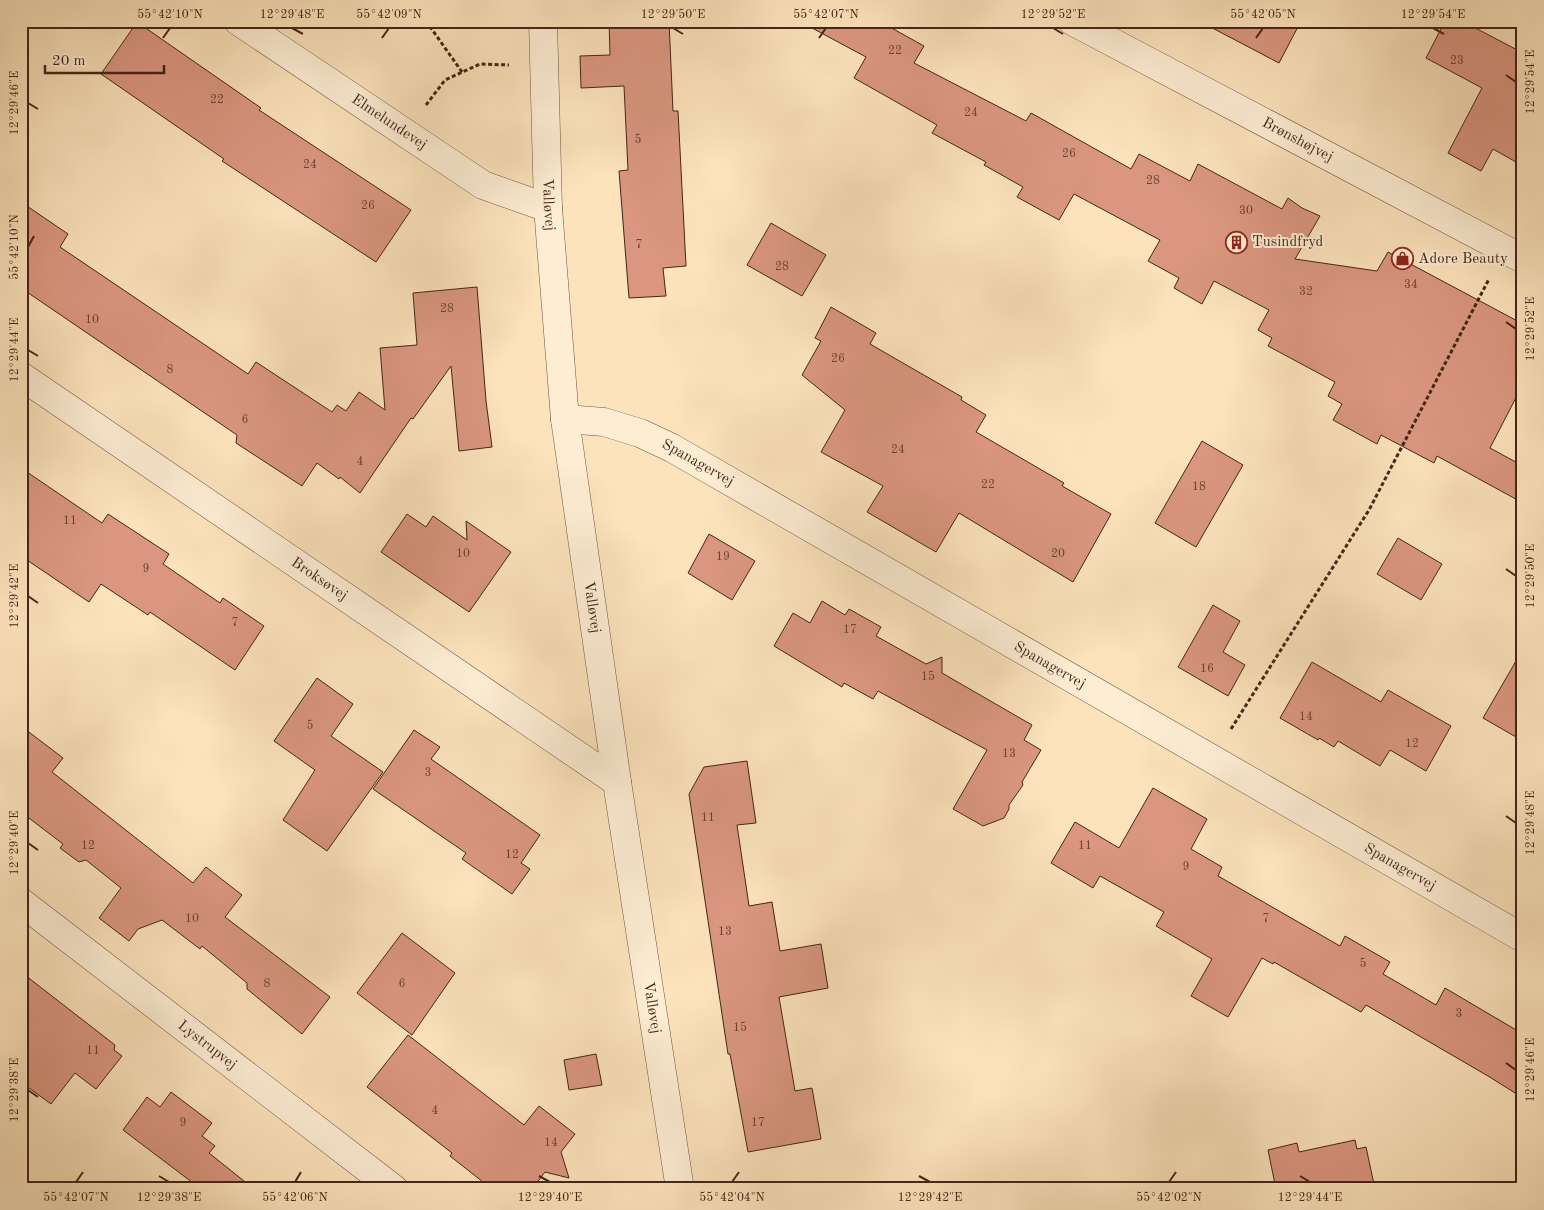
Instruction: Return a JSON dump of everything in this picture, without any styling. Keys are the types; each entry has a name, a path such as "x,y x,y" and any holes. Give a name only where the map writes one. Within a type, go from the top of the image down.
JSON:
{"street":[{"name":"Elmelundevej","path":"238,21 483,185 548,208"},
{"name":"Valløvej","path":"543,21 548,208 565,419 680,1189"},
{"name":"Brønshøjvej","path":"1072,21 1513,254"},
{"name":"Broksøvej","path":"21,376 618,782"},
{"name":"Spanagervej","path":"565,419 604,422 640,433 672,448 1523,938"},
{"name":"Lystrupvej","path":"21,902 394,1189"}],"path":[{"path":"426,21 462,72"},
{"path":"406,133 445,80 480,64 544,66"},
{"path":"1212,759 1369,510 1513,254"}],"building":[{"path":"609,21 669,21 673,111 678,111 686,266 663,268 666,296 629,298 619,171 628,170 624,86 581,88 580,56 610,55"},
{"path":"799,21 879,21 924,46 914,63 1026,121 1031,113 1131,169 1139,154 1190,181 1198,164 1282,209 1288,198 1302,208 1320,216 1295,259 1377,271 1388,252 1523,324 1523,384 1490,448 1523,466 1523,503 1437,456 1434,463 1381,435 1377,444 1333,420 1342,404 1328,396 1335,382 1268,346 1272,338 1258,330 1269,310 1214,281 1202,304 1174,288 1179,278 1148,261 1160,240 1074,194 1059,220 1017,197 1023,187 984,165 986,162 932,133 937,125 854,78 866,57"},
{"path":"1199,21 1301,21 1279,63"},
{"path":"1445,21 1462,21 1523,53 1523,166 1493,149 1481,171 1448,153 1482,88 1426,58"},
{"path":"137,22 261,108 259,110 411,210 376,262 222,161 224,159 101,74"},
{"path":"21,202 68,234 60,247 248,374 256,362 332,412 337,405 346,411 359,392 385,410 380,348 417,345 413,293 477,287 486,401 492,447 459,451 451,366 413,419 411,418 360,493 340,477 339,479 317,463 302,486 236,443 237,435 21,288"},
{"path":"771,223 826,255 802,296 747,265"},
{"path":"831,307 876,333 870,344 962,397 961,400 986,415 976,432 1064,483 1062,486 1111,514 1073,582 959,513 936,552 867,512 883,486 821,452 845,410 802,375 821,341 815,338"},
{"path":"1202,441 1243,465 1196,547 1155,523"},
{"path":"21,468 102,523 108,514 169,554 163,564 220,603 223,598 264,626 235,670 150,612 148,615 101,584 89,602 21,556"},
{"path":"407,514 426,527 433,516 467,540 466,521 511,552 469,612 381,552"},
{"path":"709,534 755,561 732,600 688,573"},
{"path":"1398,538 1442,564 1421,600 1377,574"},
{"path":"822,601 845,615 849,609 881,627 876,636 926,664 942,657 942,673 1032,725 1024,740 1041,750 1022,782 1023,785 1009,805 1004,818 983,826 953,809 987,750 878,691 873,699 844,683 842,687 774,646 793,613 810,623"},
{"path":"1213,605 1240,621 1223,652 1245,665 1228,696 1178,667"},
{"path":"1523,649 1523,741 1483,718"},
{"path":"1312,662 1381,702 1388,690 1451,726 1426,771 1390,750 1380,766 1338,741 1334,747 1280,718"},
{"path":"317,678 353,704 331,736 383,772 327,851 283,820 315,770 274,741"},
{"path":"21,726 63,758 52,772 193,883 206,867 242,895 225,917 330,997 302,1034 247,989 247,983 202,946 200,949 162,920 138,929 129,941 99,918 121,888 86,860 79,862 60,848 63,844 21,812"},
{"path":"414,730 440,747 431,759 540,835 521,863 530,869 512,894 462,859 466,853 373,789"},
{"path":"747,761 756,823 737,825 749,906 772,902 780,951 821,944 828,988 779,997 795,1091 812,1088 821,1139 748,1152 730,1054 728,1054 689,794 704,767"},
{"path":"1153,788 1207,819 1191,849 1222,867 1218,876 1340,946 1345,936 1390,962 1383,974 1436,1005 1445,988 1523,1034 1523,1098 1366,1005 1361,1012 1274,962 1273,964 1262,958 1228,1017 1191,996 1212,959 1156,926 1164,912 1100,876 1093,888 1051,863 1075,822 1119,848"},
{"path":"402,933 455,973 412,1035 357,993"},
{"path":"21,972 115,1045 114,1050 122,1056 96,1089 75,1073 51,1104 21,1082"},
{"path":"408,1035 524,1125 539,1106 575,1134 561,1152 569,1178 545,1172 532,1189 492,1189 450,1156 452,1153 367,1087"},
{"path":"596,1054 602,1085 569,1090 564,1060"},
{"path":"171,1092 212,1123 202,1136 215,1146 209,1153 254,1189 201,1189 123,1130 147,1097 160,1107"},
{"path":"1355,1140 1357,1149 1366,1147 1375,1189 1276,1189 1268,1150 1297,1143 1299,1152"}],"place":[{"name":"Tusindfryd","path":"1236,242"},
{"name":"Adore Beauty","path":"1402,259"}]}
